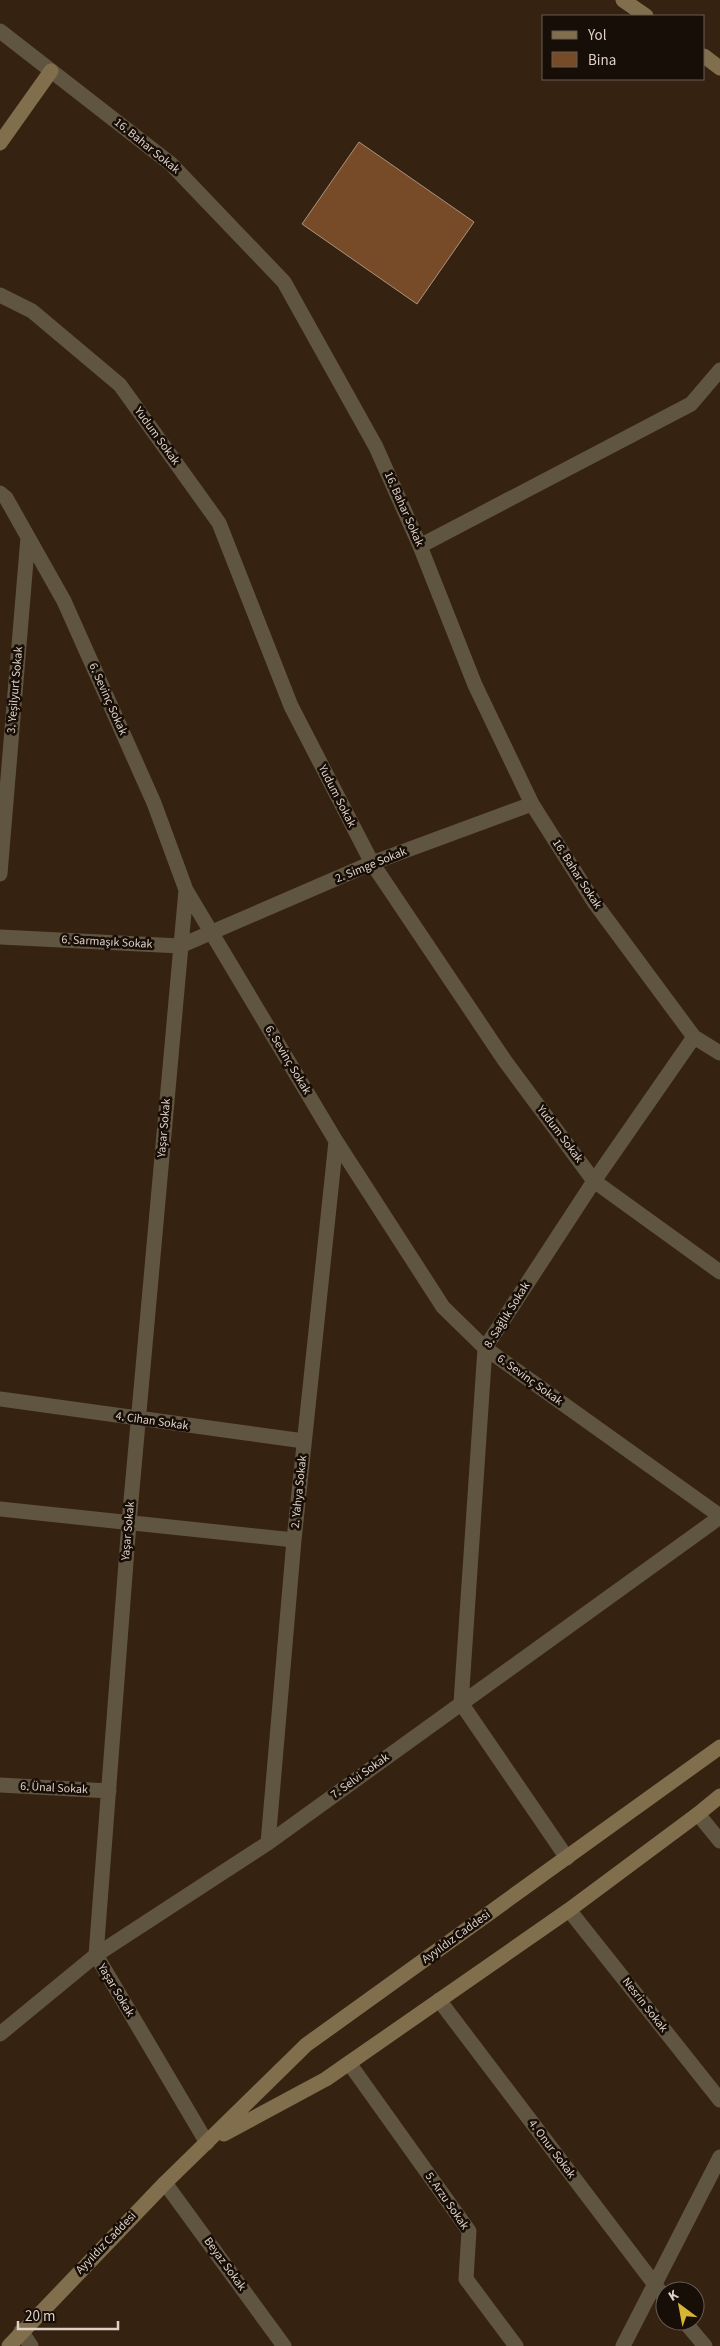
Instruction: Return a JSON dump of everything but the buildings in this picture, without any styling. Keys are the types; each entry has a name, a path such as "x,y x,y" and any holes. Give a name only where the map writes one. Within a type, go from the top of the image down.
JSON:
{"main road":[{"path":"623,0 645,15"},
{"path":"705,57 720,68"},
{"path":"0,143 51,71"},
{"name":"Ayyıldız Caddesi","path":"9,2346 21,2331 165,2183 306,2046 720,1747"},
{"name":"Ayyıldız Caddesi","path":"207,2143 326,2079 569,1910 720,1796"}],"street":[{"name":"16. Bahar Sokak","path":"0,31 171,164 284,282 376,447 420,546 475,685 532,804 594,902 694,1037 720,1053"},
{"name":"Yudum Sokak","path":"0,295 32,311 120,385 219,523 291,706 372,863 505,1061 594,1181 720,1272"},
{"path":"420,546 691,404 720,370"},
{"name":"6. Sevinç Sokak","path":"0,493 6,498 64,601 150,794 186,890 336,1141 443,1307 485,1348 720,1516"},
{"name":"3. Yeşilyurt Sokak","path":"0,874 28,536"},
{"name":"2. Simge Sokak","path":"211,933 372,863 532,804"},
{"name":"Yaşar Sokak","path":"186,890 129,1523 96,1955 207,2143"},
{"name":"6. Sarmaşık Sokak","path":"0,937 180,946 211,933"},
{"name":"8. Sağlık Sokak","path":"461,1703 485,1348 594,1181 694,1037"},
{"name":"2. Yahya Sokak","path":"268,1842 294,1540 336,1141"},
{"name":"4. Cihan Sokak","path":"0,1399 304,1441"},
{"path":"0,1509 294,1540"},
{"name":"7. Selvi Sokak","path":"0,2034 96,1955 268,1842 720,1516"},
{"path":"461,1703 566,1858"},
{"name":"6. Ünal Sokak","path":"0,1785 108,1790"},
{"path":"698,1814 720,1841"},
{"name":"Nesrin Sokak","path":"569,1910 720,2100"},
{"name":"4. Onur Sokak","path":"439,2000 654,2285"},
{"name":"5. Arzu Sokak","path":"349,2063 469,2231 466,2279 516,2346"},
{"path":"623,2346 720,2157"},
{"name":"Beyaz Sokak","path":"165,2183 284,2346"},
{"path":"21,2331 31,2346"},
{"path":"692,2331 704,2346"}]}
